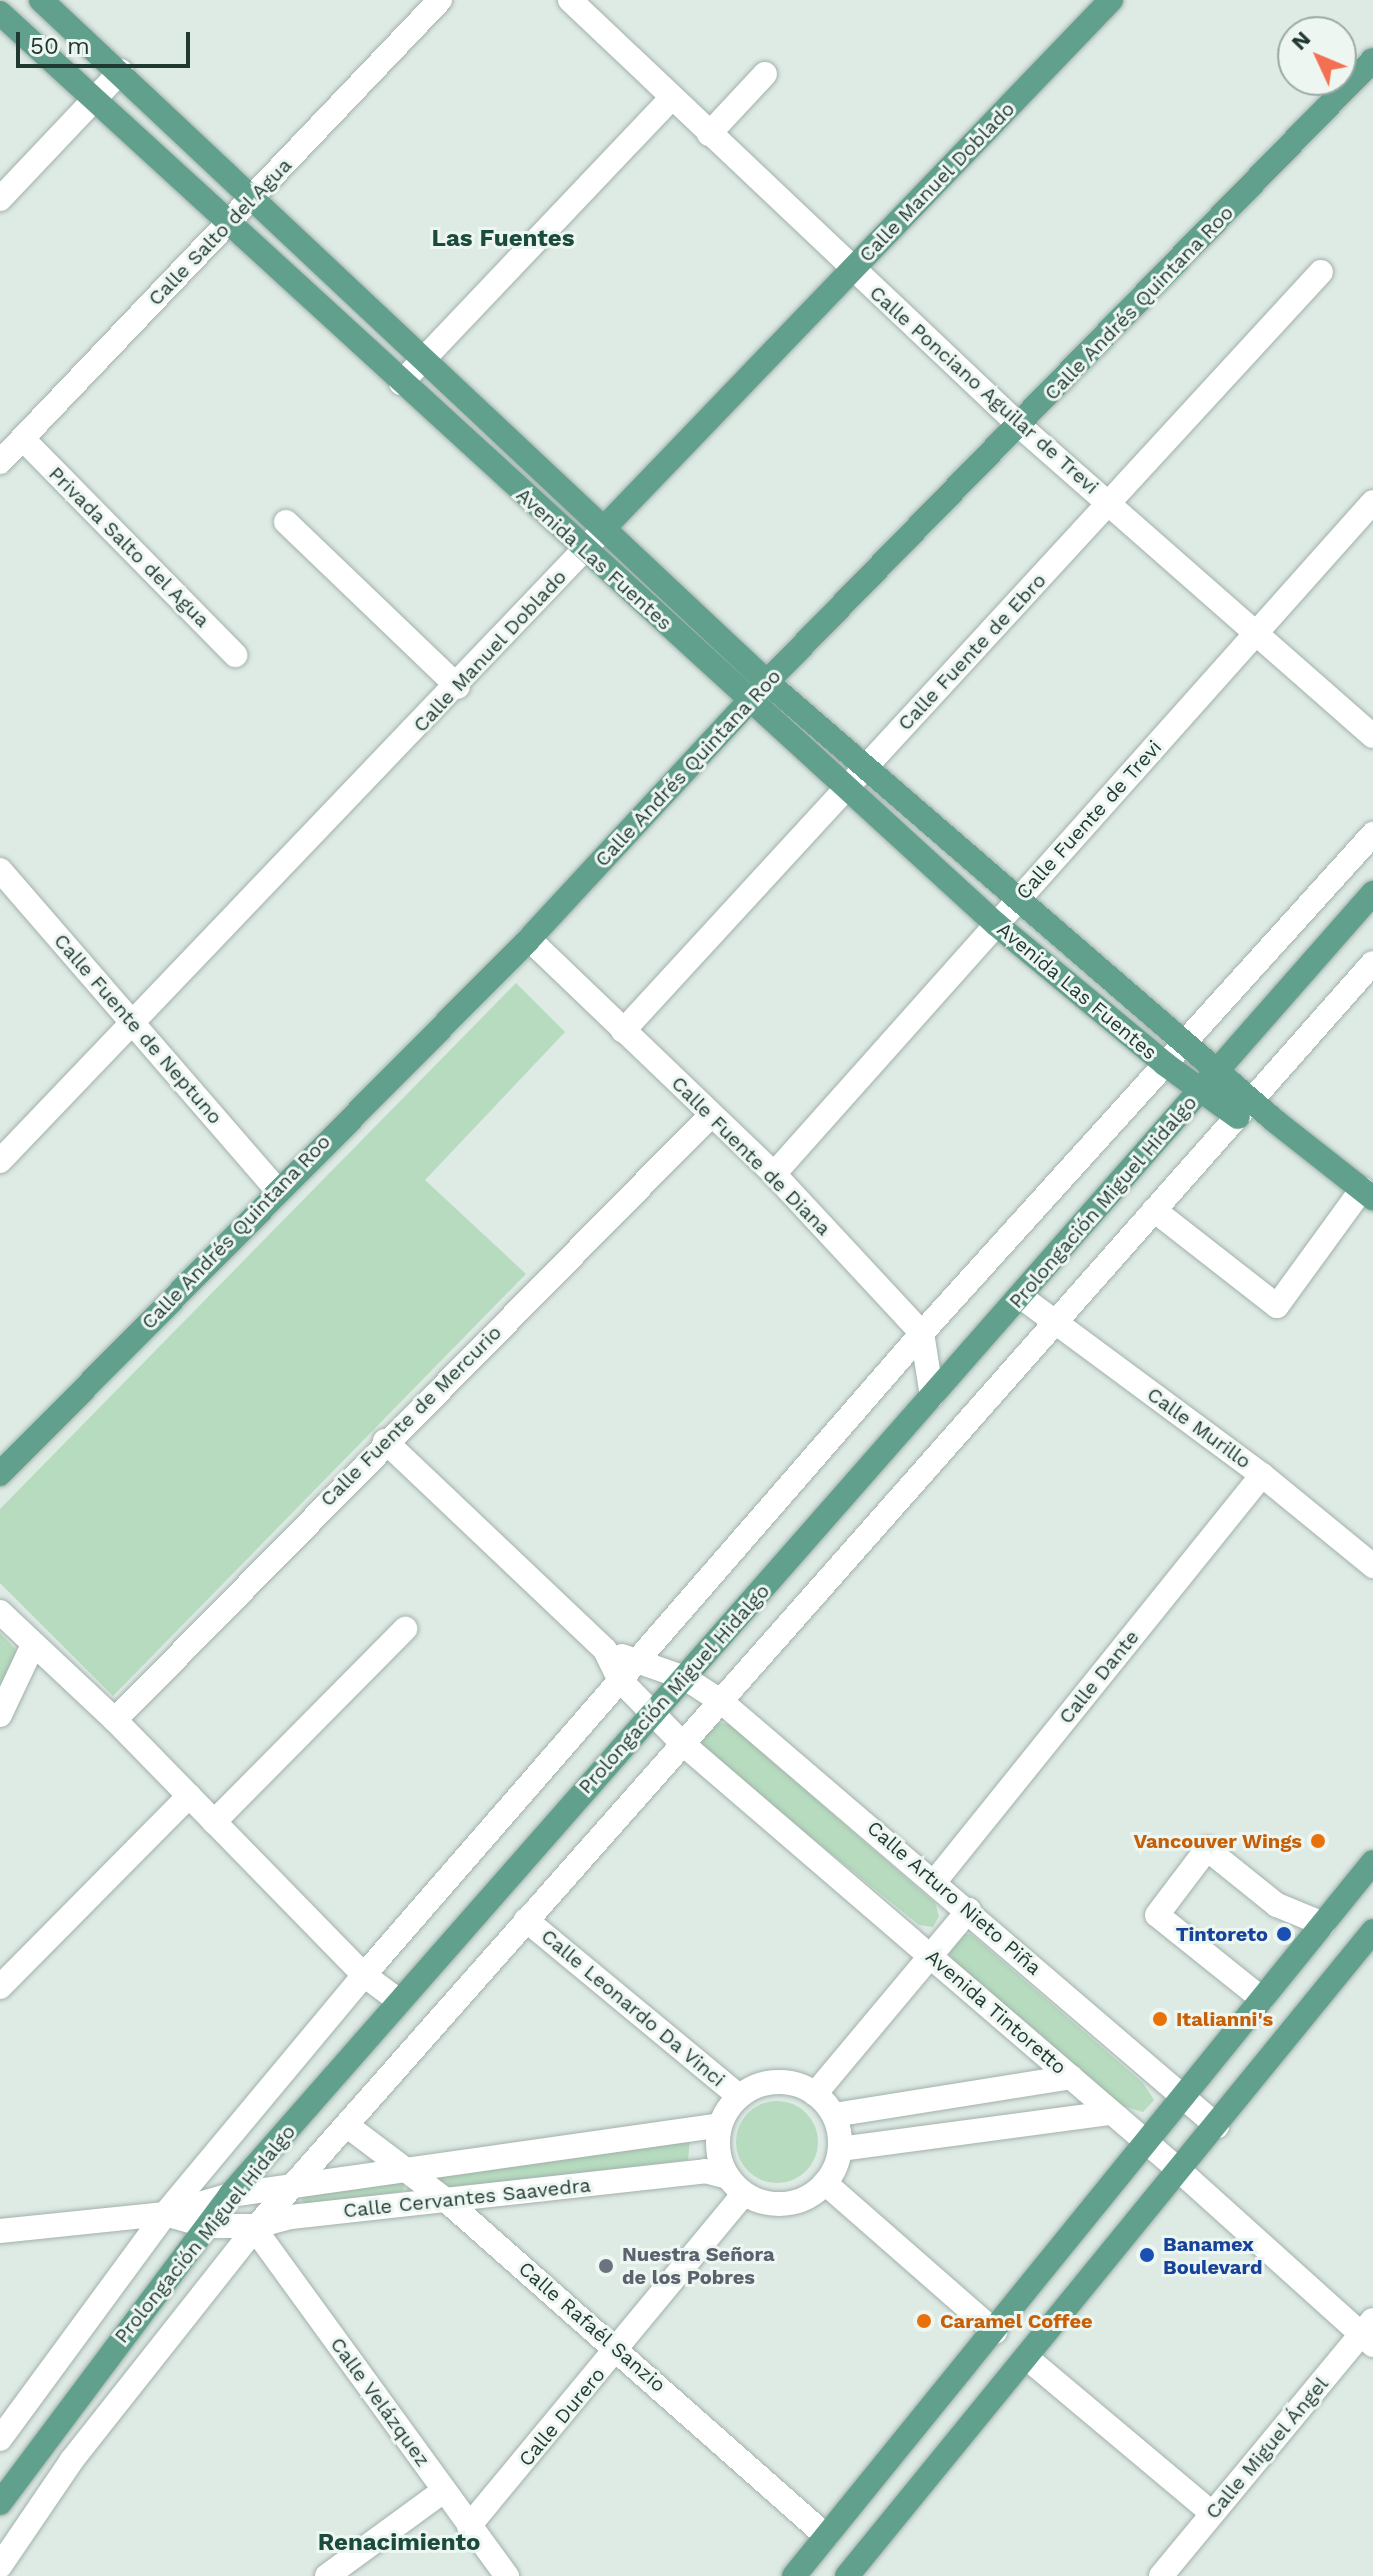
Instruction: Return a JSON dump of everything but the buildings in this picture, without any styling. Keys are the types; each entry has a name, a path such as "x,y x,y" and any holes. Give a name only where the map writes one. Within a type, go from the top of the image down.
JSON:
{"main road":[{"name":"Avenida Las Fuentes","path":"41,0 121,71 767,682 1218,1070 1245,1108"},
{"name":"Calle Manuel Doblado","path":"604,528 1111,0"},
{"name":"Avenida Las Fuentes","path":"0,13 584,551 997,925 1200,1091 1245,1108"},
{"name":"Calle Andrés Quintana Roo","path":"0,1474 276,1189 529,939 767,682 1021,427 1373,60"},
{"name":"Prolongación Miguel Hidalgo","path":"0,2503 230,2195 1373,893"},
{"path":"1245,1108 1368,1194"},
{"path":"794,2576 995,2332 1373,1862"},
{"path":"859,2572 1027,2358 1373,1931"}],"street":[{"name":"Calle Salto del Agua","path":"0,462 440,0"},
{"name":"Calle Ponciano Aguilar de Trevi","path":"570,0 851,271 1021,427 1373,736"},
{"path":"0,199 121,71"},
{"path":"709,134 765,74"},
{"path":"401,383 671,98"},
{"name":"Calle Fuente de Ebro","path":"623,1031 1321,272"},
{"name":"Privada Salto del Agua","path":"23,439 235,655"},
{"name":"Calle Fuente de Trevi","path":"774,1174 1373,502"},
{"path":"286,522 458,687"},
{"name":"Calle Manuel Doblado","path":"0,1161 131,1020 458,687 604,528"},
{"path":"0,2439 165,2214 364,1975 922,1333 1373,834"},
{"name":"Calle Fuente de Neptuno","path":"0,870 276,1189"},
{"name":"Calle Fuente de Diana","path":"529,939 774,1174 922,1333"},
{"name":"Prolongación Miguel Hidalgo","path":"0,2566 72,2460 257,2226 296,2188 526,1920 1373,963"},
{"name":"Calle Fuente de Mercurio","path":"115,1720 385,1441 711,1115"},
{"path":"1154,1210 1277,1306 1368,1194"},
{"name":"Calle Murillo","path":"1020,1296 1262,1475 1373,1566"},
{"path":"922,1333 932,1396"},
{"path":"385,1441 605,1650 619,1679"},
{"name":"Calle Dante","path":"936,1880 1262,1475"},
{"path":"0,1612 115,1720 364,1975 399,2001"},
{"path":"214,1822 405,1629"},
{"path":"0,1715 33,1645"},
{"path":"605,1650 685,1678"},
{"name":"Calle Arturo Nieto Piña","path":"685,1678 722,1702 936,1880 1217,2126"},
{"name":"Avenida Tintoretto","path":"619,1679 682,1743 1369,2333"},
{"path":"0,1987 189,1796"},
{"path":"1262,1999 1157,1915 1207,1849 1277,1905 1323,1924"},
{"path":"815,2094 969,1910"},
{"name":"Calle Leonardo Da Vinci","path":"526,1920 739,2096"},
{"path":"834,2115 1071,2077"},
{"path":"784,2082 815,2094 834,2115 840,2149 825,2183 806,2198 785,2204 763,2203 736,2185 717,2146 720,2125 739,2096 763,2084 784,2082"},
{"path":"840,2149 1111,2113"},
{"name":"Calle Cervantes Saavedra","path":"165,2214 230,2195 296,2188 720,2125"},
{"name":"Calle Rafaél Sanzio","path":"349,2127 447,2201 826,2536"},
{"name":"Calle Cervantes Saavedra","path":"165,2214 207,2226 257,2226 291,2217 705,2171 736,2185"},
{"path":"825,2183 995,2332"},
{"name":"Calle Durero","path":"469,2526 619,2350 736,2185"},
{"path":"0,2231 165,2214"},
{"name":"Calle Velázquez","path":"257,2226 262,2239 507,2576"},
{"name":"Calle Miguel Ángel","path":"1161,2576 1369,2333"},
{"path":"1027,2358 1212,2513"},
{"path":"327,2576 443,2491"}],"green space":[{"path":"516,983 565,1032 425,1180 526,1274 113,1696 0,1583 0,1509"},
{"path":"0,1633 17,1651 0,1688"},
{"path":"718,1723 729,1724 935,1903 939,1916 933,1927 919,1925 704,1750 700,1738"},
{"path":"971,1934 1143,2083 1154,2100 1143,2112 1113,2103 955,1963 945,1947 955,1935"},
{"path":"769,2101 785,2101 800,2108 811,2119 818,2142 815,2158 806,2171 785,2183 769,2183 754,2176 743,2165 736,2150 736,2134 743,2119 754,2108"},
{"path":"690,2140 688,2160 446,2189 434,2175"},
{"path":"405,2180 403,2191 376,2196 304,2204 300,2194"}],"place":[{"name":"Vancouver Wings","path":"1318,1841"},
{"name":"Tintoreto","path":"1284,1934"},
{"name":"Italianni's","path":"1160,2019"},
{"name":"Banamex Boulevard","path":"1147,2255"},
{"name":"Nuestra Señora de los Pobres","path":"606,2266"},
{"name":"Caramel Coffee","path":"924,2321"}],"district":[{"name":"Las Fuentes","path":"503,239"},
{"name":"Renacimiento","path":"399,2543"}]}
